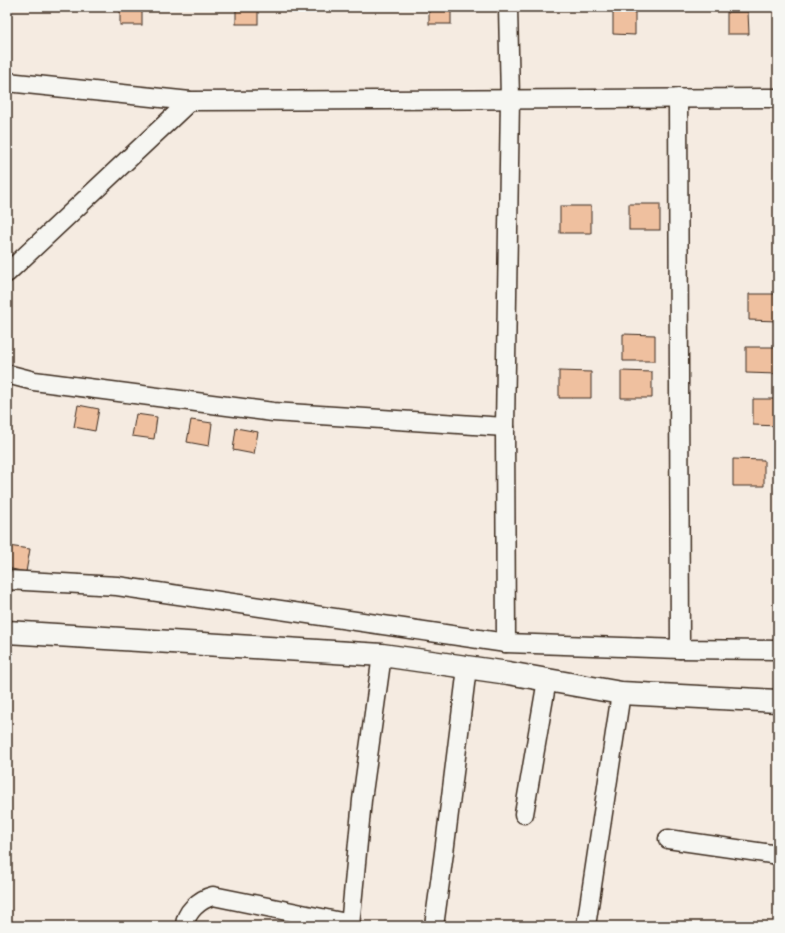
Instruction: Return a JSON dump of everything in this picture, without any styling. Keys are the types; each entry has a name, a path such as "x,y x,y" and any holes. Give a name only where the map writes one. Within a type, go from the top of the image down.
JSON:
{"street":[{"path":"506,644 504,427 510,99 508,7"},
{"path":"7,82 190,101 778,98"},
{"path":"678,98 680,649"},
{"path":"7,273 190,101"},
{"path":"7,374 34,381 273,412 504,427"},
{"path":"7,580 117,586 506,644 778,650"},
{"path":"7,632 382,655 547,680 621,693 778,701"},
{"path":"185,926 185,920 194,908 205,898 213,896 350,925 362,800 382,655"},
{"path":"434,926 468,668"},
{"path":"524,814 547,680"},
{"path":"586,926 621,693"},
{"path":"668,839 778,855"}],"building":[{"path":"120,7 142,7 142,25 120,25"},
{"path":"236,7 258,7 258,24 236,24"},
{"path":"429,7 451,7 451,24 429,24"},
{"path":"613,12 635,12 635,35 613,34"},
{"path":"727,12 748,12 749,34 727,34"},
{"path":"629,204 660,204 660,230 629,230"},
{"path":"560,206 591,206 591,233 560,233"},
{"path":"749,294 778,294 778,321 749,320"},
{"path":"623,334 655,335 655,361 623,361"},
{"path":"746,347 778,347 777,374 746,373"},
{"path":"559,371 591,372 591,398 559,398"},
{"path":"621,371 652,372 652,398 621,398"},
{"path":"753,399 778,399 778,426 753,425"},
{"path":"78,405 99,409 95,431 74,427"},
{"path":"136,414 157,417 154,439 132,436"},
{"path":"191,420 212,423 209,446 187,442"},
{"path":"236,428 258,432 254,454 233,450"},
{"path":"733,459 764,460 764,486 733,486"},
{"path":"8,546 30,549 26,572 7,568"}]}
